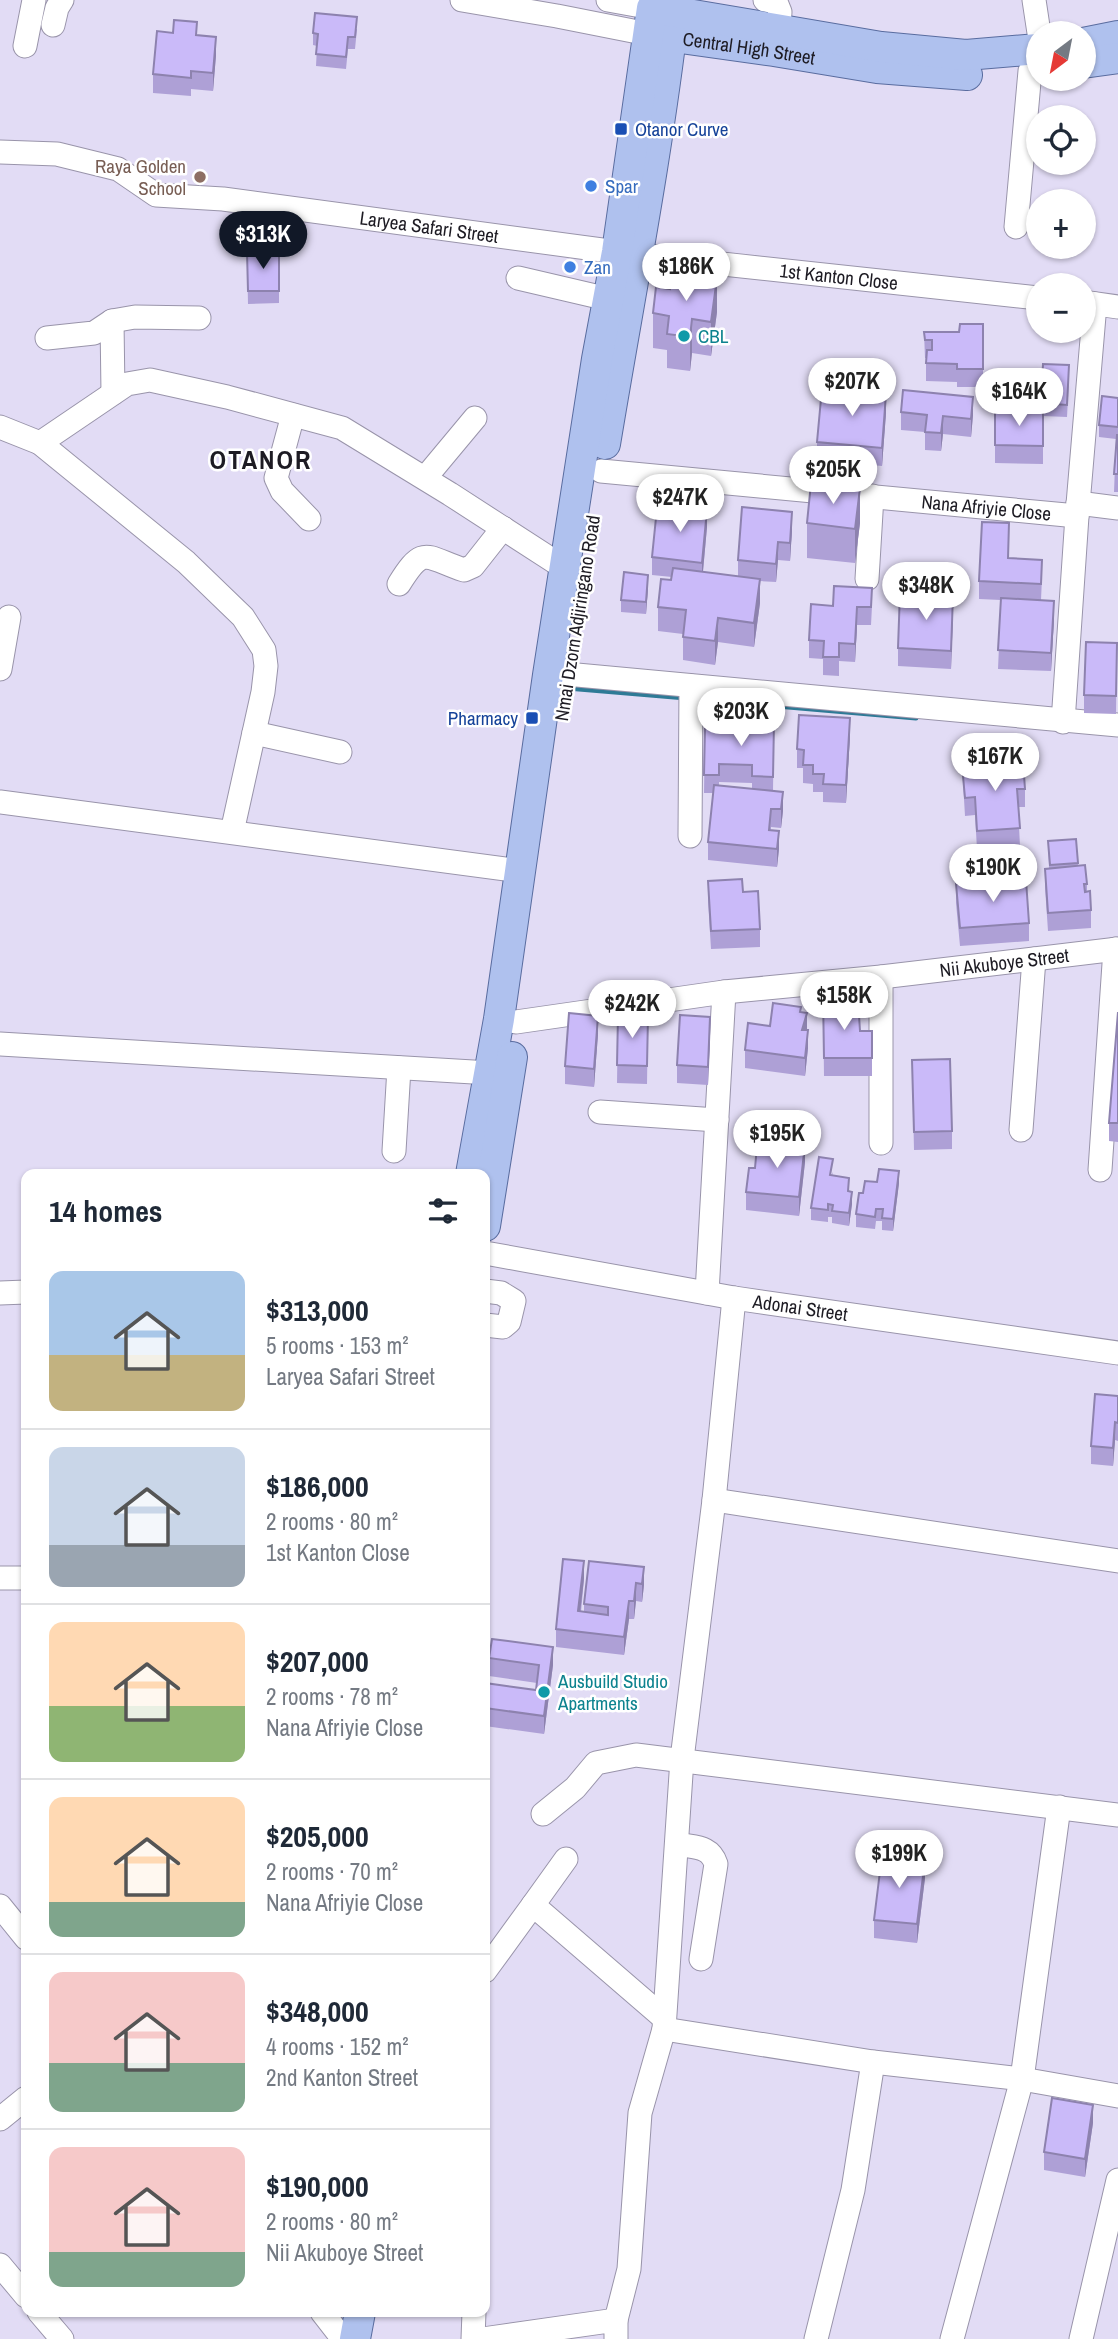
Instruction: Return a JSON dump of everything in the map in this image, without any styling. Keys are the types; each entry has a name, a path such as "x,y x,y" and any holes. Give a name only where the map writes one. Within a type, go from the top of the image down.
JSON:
{"main road":[{"name":"Central High Street","path":"661,22 779,28 881,47 1026,62"},
{"name":"Central High Street","path":"661,22 877,68 963,75 1026,64"},
{"name":"Nmai Dzorn Adjiringano Road","path":"473,1169 489,1129 516,1022 566,674 601,471 628,253 664,100 661,22"},
{"path":"1096,40 1118,36"},
{"path":"1096,61 1118,58"},
{"name":"Nmai Dzorn Adjiringano Road","path":"487,1169 490,1073 566,569 608,299 628,253"},
{"path":"355,2339 359,2317"},
{"path":"376,2339 379,2317"}],"street":[{"path":"25,46 34,0"},
{"path":"53,25 62,0"},
{"name":"Central High Street","path":"462,0 557,16 661,22"},
{"name":"Central High Street","path":"608,0 661,22"},
{"path":"765,0 776,2 779,6 779,28"},
{"path":"1034,0 1037,21"},
{"path":"1016,227 1032,91"},
{"name":"Laryea Safari Street","path":"0,152 57,154 118,169 156,195 223,199 628,253"},
{"name":"1st Kanton Close","path":"628,253 1026,297"},
{"path":"518,278 608,299"},
{"path":"1096,304 1118,307"},
{"path":"47,338 94,333 112,321 135,317 199,318"},
{"path":"112,321 113,393"},
{"name":"Nana Afriyie Close","path":"601,471 872,496 1077,510 1087,343"},
{"path":"40,443 127,384 150,380 228,397 342,428 566,569"},
{"path":"293,415 276,478 282,491 309,519"},
{"path":"425,478 475,418"},
{"path":"0,426 40,443 186,562 243,617 264,650 266,666 263,692 232,832"},
{"path":"867,579 872,496"},
{"path":"1063,722 1077,510 1118,508"},
{"path":"399,584 412,563 429,556 464,570 472,566 503,528"},
{"path":"0,669 9,617"},
{"path":"566,674 1118,725"},
{"path":"690,836 691,686"},
{"path":"254,733 340,752"},
{"path":"0,802 520,871"},
{"path":"1100,1170 1116,949"},
{"name":"Nii Akuboye Street","path":"516,1022 724,992 881,977 1116,949"},
{"path":"1021,1130 1034,959"},
{"path":"881,977 881,1143"},
{"path":"707,1293 724,992"},
{"path":"0,1044 490,1073"},
{"path":"394,1151 399,1068"},
{"path":"600,1112 717,1120"},
{"name":"Adonai Street","path":"490,1254 734,1298 1118,1353"},
{"path":"0,1293 21,1292"},
{"path":"490,1292 501,1293 514,1301 509,1322 503,1327 490,1326"},
{"path":"483,2339 616,2330 629,2269 640,2113 664,2024 682,1759 714,1500 734,1298"},
{"path":"714,1500 1118,1561"},
{"path":"543,1814 575,1788 596,1763 636,1755 1118,1815"},
{"path":"952,2339 1022,2079 1059,1807"},
{"path":"677,1844 706,1850 713,1854 716,1864 701,1959"},
{"path":"490,1964 566,1859"},
{"path":"533,1905 664,2024 873,2062 1022,2079 1118,2096"},
{"path":"0,1906 21,1932"},
{"path":"816,2339 853,2190 873,2062"},
{"path":"0,2119 21,2102"},
{"path":"1081,2339 1118,2180"},
{"path":"0,2265 21,2290"},
{"path":"43,2317 62,2339"},
{"path":"326,2317 343,2339"},
{"path":"473,2339 474,2317"}],"building":[{"path":"315,13 357,17 355,37 348,37 346,57 316,54 318,34 313,33"},
{"path":"174,20 197,22 196,35 216,37 213,73 191,71 191,78 153,74 157,31 173,33"},
{"path":"247,252 279,252 279,291 248,291"},
{"path":"692,275 717,278 711,322 692,319 690,337 667,334 669,316 653,313 656,287 670,289 671,278 692,281"},
{"path":"960,324 983,324 983,369 957,369 957,364 926,363 927,350 932,350 932,340 925,340 924,332 959,332"},
{"path":"1043,364 1069,365 1067,405 1041,403"},
{"path":"822,388 886,394 882,448 817,442"},
{"path":"903,390 973,397 971,419 943,416 941,433 925,432 927,415 901,412"},
{"path":"1102,396 1118,398 1118,427 1099,425"},
{"path":"995,411 1043,412 1043,446 995,445"},
{"path":"1117,435 1118,474 1114,474"},
{"path":"667,481 703,487 700,503 665,497"},
{"path":"811,483 860,488 855,529 807,523"},
{"path":"675,506 707,509 702,563 652,557 657,508 674,510"},
{"path":"742,507 792,512 790,543 778,542 776,564 738,560"},
{"path":"982,522 1009,523 1008,558 1042,560 1041,584 979,581"},
{"path":"673,568 760,579 754,623 718,618 715,641 683,637 686,610 658,607 661,579 671,580"},
{"path":"624,572 648,575 646,602 621,600"},
{"path":"834,586 872,588 871,607 857,607 855,644 839,643 839,657 823,657 824,641 809,640 811,604 833,606"},
{"path":"900,592 953,595 951,651 898,648"},
{"path":"1001,598 1054,601 1051,653 998,650"},
{"path":"1086,642 1117,643 1116,696 1084,695"},
{"path":"799,715 850,718 846,785 823,784 824,774 813,774 813,765 803,765 804,750 797,749"},
{"path":"742,721 774,722 773,777 752,776 752,765 719,764 719,775 704,775 705,728 742,732"},
{"path":"1023,761 1025,789 1017,789 1020,828 977,831 975,797 965,798 962,765"},
{"path":"714,785 783,792 781,809 771,809 769,830 779,831 777,849 708,842"},
{"path":"1076,839 1078,863 1050,865 1048,841"},
{"path":"1085,865 1085,892 1090,891 1091,910 1048,913 1045,869"},
{"path":"742,879 743,892 758,891 760,929 711,931 708,881"},
{"path":"1026,880 1029,923 960,928 956,884"},
{"path":"823,995 845,995 845,1015 859,1015 860,1031 872,1031 872,1058 824,1058"},
{"path":"773,1003 801,1007 800,1012 807,1013 802,1030 808,1030 805,1058 745,1050 748,1023 770,1026"},
{"path":"1118,1012 1118,1123 1109,1123"},
{"path":"569,1013 598,1016 594,1069 565,1066"},
{"path":"618,1015 648,1016 647,1066 617,1065"},
{"path":"680,1015 710,1017 708,1067 677,1065"},
{"path":"950,1059 952,1131 914,1132 912,1060"},
{"path":"770,1140 805,1144 799,1197 746,1192 749,1168 755,1168 757,1146 769,1148"},
{"path":"819,1157 833,1159 830,1175 849,1178 848,1191 852,1192 849,1213 832,1211 833,1205 828,1204 828,1210 811,1208"},
{"path":"879,1169 899,1171 893,1219 882,1218 883,1209 876,1209 875,1217 856,1214 859,1193 863,1193 865,1181 877,1182"},
{"path":"1095,1394 1118,1396 1118,1423 1115,1422 1113,1448 1091,1446"},
{"path":"563,1559 584,1561 578,1611 608,1615 608,1607 584,1604 589,1561 644,1567 642,1584 636,1583 634,1601 629,1601 624,1637 556,1629"},
{"path":"492,1639 553,1647 544,1716 490,1709 490,1684 536,1690 539,1665 490,1658"},
{"path":"882,1855 925,1860 917,1924 874,1920"},
{"path":"1052,2098 1093,2105 1085,2159 1044,2152"}],"waterway":[{"path":"567,688 686,698"},
{"path":"696,699 916,718"}],"place":[{"name":"Otanor Curve","path":"621,129"},
{"name":"Raya Golden School","path":"200,177"},
{"name":"Spar","path":"591,186"},
{"name":"Zan","path":"570,267"},
{"name":"CBL","path":"684,336"},
{"name":"Pharmacy","path":"532,718"},
{"name":"Ausbuild Studio Apartments","path":"544,1692"}],"district":[{"name":"OTANOR","path":"261,460"}]}
